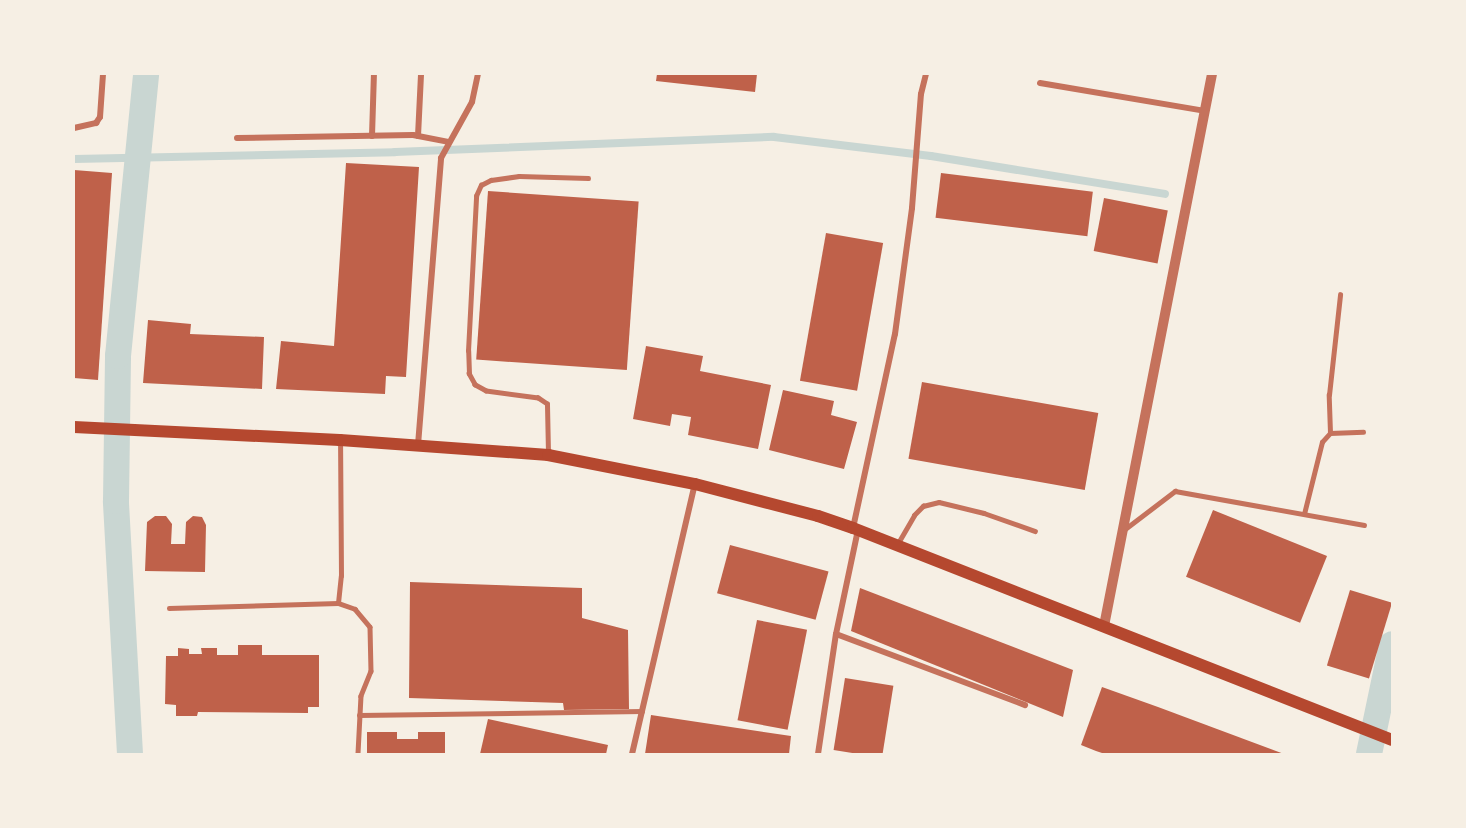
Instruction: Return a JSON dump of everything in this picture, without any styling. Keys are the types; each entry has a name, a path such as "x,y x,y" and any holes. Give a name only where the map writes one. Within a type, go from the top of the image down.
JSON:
{"main road":[{"path":"74,427 340,440 548,455 695,484 819,516 856,529 1391,739"}],"street":[{"path":"74,128 96,123 100,117 103,74"},
{"path":"372,136 374,74"},
{"path":"418,136 421,74"},
{"path":"418,445 441,158 447,143 472,102 478,74"},
{"path":"818,754 836,634 895,334 912,208 917,135 926,74"},
{"path":"1104,626 1212,74"},
{"path":"1040,83 1204,111"},
{"path":"237,138 418,136 447,143"},
{"path":"632,754 695,484"},
{"path":"836,634 1025,705"}],"lane":[{"path":"548,455 547,404 538,398 486,391 475,385 470,374 468,351 476,196 481,186 490,180 519,176 588,178"},
{"path":"1304,514 1322,442 1330,433 1329,396 1340,295"},
{"path":"1330,433 1362,432"},
{"path":"338,603 341,576 340,440"},
{"path":"1123,531 1175,491 1364,525"},
{"path":"897,545 914,515 923,506 939,502 984,513 1035,531"},
{"path":"169,608 338,603 356,609 370,627 371,671 361,696 358,715 358,754"},
{"path":"358,715 642,711"}],"building":[{"path":"657,74 757,74 755,92 656,81"},
{"path":"346,163 419,167 406,377 386,376 385,394 276,389 281,341 334,346"},
{"path":"74,170 112,173 98,380 74,378"},
{"path":"941,173 1093,192 1087,236 936,218"},
{"path":"488,191 639,202 627,370 476,360"},
{"path":"1104,198 1168,210 1158,263 1094,251"},
{"path":"826,233 883,243 857,391 800,381"},
{"path":"148,320 191,324 190,334 264,337 262,389 143,383"},
{"path":"646,346 703,356 700,371 771,385 758,449 688,435 691,417 672,414 670,426 633,419"},
{"path":"922,382 1098,413 1085,490 908,459"},
{"path":"783,390 834,401 831,415 857,422 844,469 769,450"},
{"path":"1213,510 1327,556 1300,623 1186,577"},
{"path":"155,516 166,516 172,524 171,544 185,544 186,522 193,516 202,517 206,525 205,572 145,571 147,522"},
{"path":"730,545 829,571 816,620 717,593"},
{"path":"410,582 582,588 582,618 628,630 629,709 564,710 563,703 409,698"},
{"path":"860,588 1073,670 1063,717 851,631"},
{"path":"1350,590 1392,603 1369,678 1327,666"},
{"path":"757,620 807,630 788,730 738,720"},
{"path":"238,645 262,645 262,655 319,655 319,707 308,707 308,713 198,712 197,716 176,716 176,705 165,704 166,656 178,656 178,648 189,649 189,654 202,654 201,648 217,648 217,655 238,655"},
{"path":"845,678 893,686 883,754 858,754 834,750"},
{"path":"1102,687 1284,754 1105,754 1096,751 1081,745"},
{"path":"651,715 791,736 789,754 645,754"},
{"path":"488,719 608,745 606,754 480,754"},
{"path":"367,732 397,732 397,739 418,739 418,732 445,732 445,754 367,754"}],"waterway":[{"path":"130,754 116,501 118,356 146,74"},
{"path":"74,159 395,152 774,137 931,156 1165,194"},
{"path":"1369,754 1392,644"}]}
